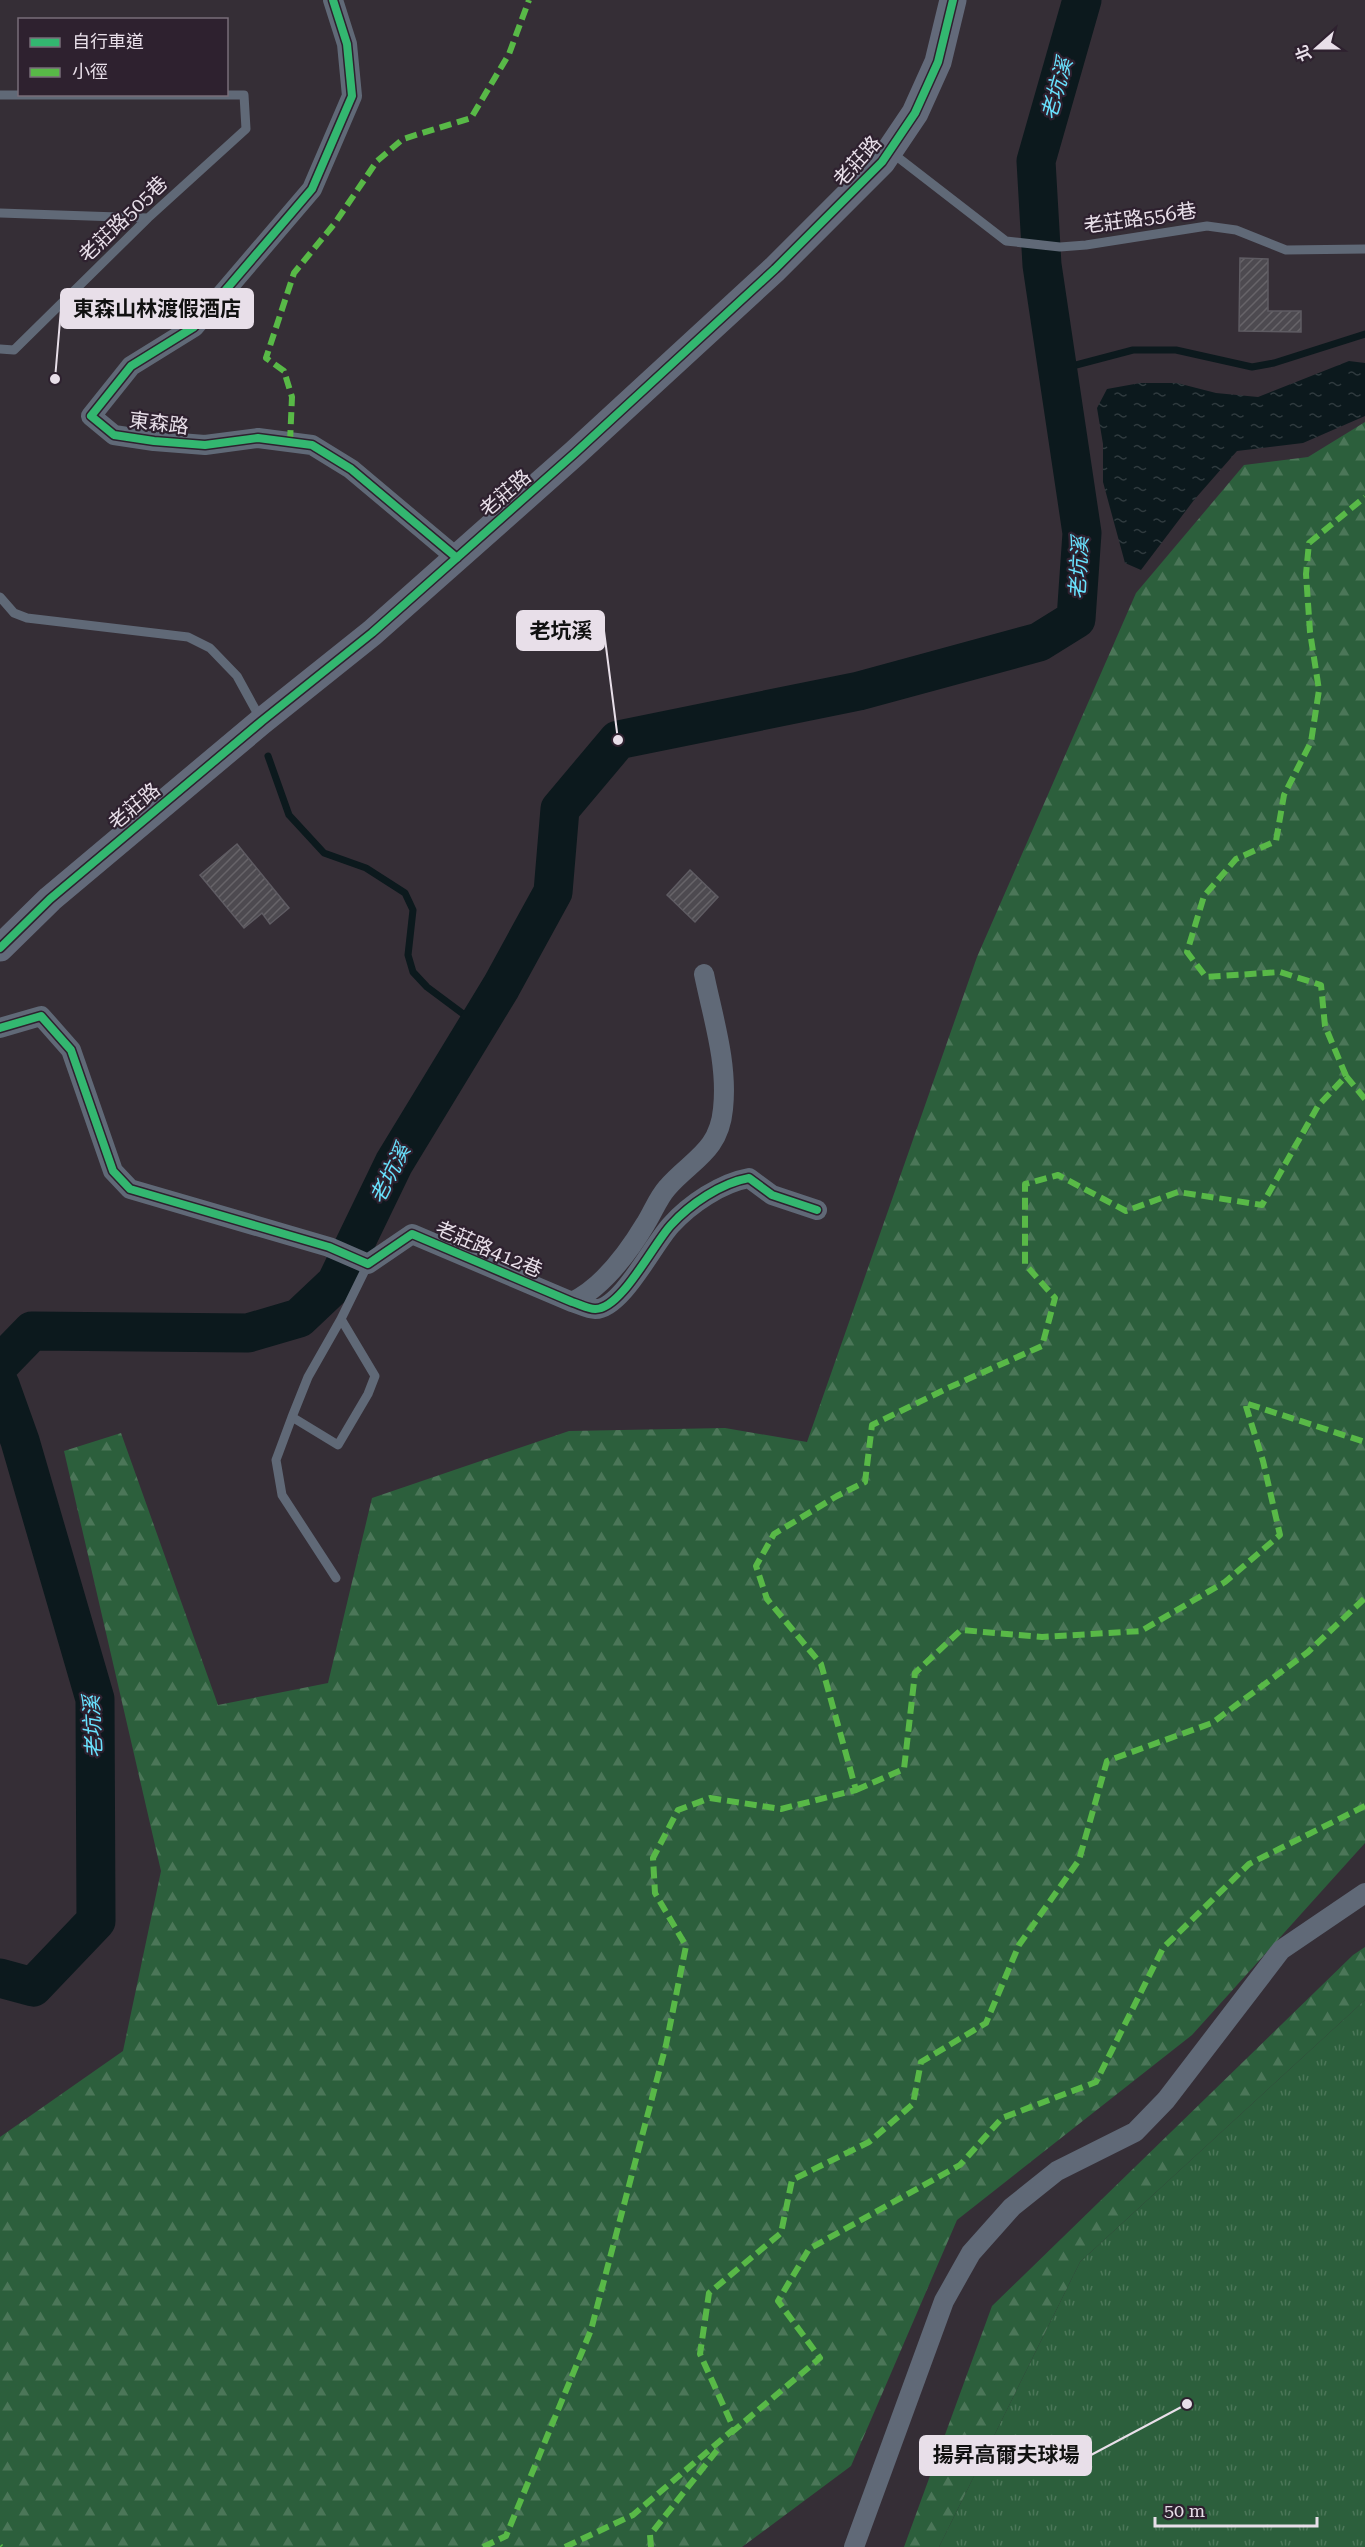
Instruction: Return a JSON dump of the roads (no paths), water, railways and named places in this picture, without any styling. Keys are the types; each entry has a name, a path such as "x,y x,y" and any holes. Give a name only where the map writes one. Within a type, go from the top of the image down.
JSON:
{"street":[{"name":"東森路","path":"333,0 347,44 352,96 312,189 194,327 131,366 91,416 114,435 154,441 205,445 258,438 312,445 351,469 457,558"},
{"name":"老莊路","path":"0,948 50,899 262,721 372,633 575,453 775,269 882,162 915,113 938,62 952,0"},
{"path":"572,1302 587,1295 608,1274 644,1226 667,1188 712,1146 723,1109 723,1076 720,1047 705,974"},
{"path":"0,1028 41,1016 70,1050 113,1171 129,1189 328,1246 368,1264"},
{"name":"老莊路412巷","path":"368,1264 412,1234 572,1302 595,1309 606,1305 631,1280 673,1222 703,1199 736,1180 750,1178 771,1195 817,1210"},
{"path":"854,2547 944,2301 971,2253 1012,2207 1057,2171 1135,2132 1166,2100 1281,1950 1365,1893"}],"lane":[{"name":"老莊路505巷","path":"0,95 18,95"},
{"name":"老莊路505巷","path":"0,349 14,350 148,218 246,129 244,95 228,95"},
{"name":"老莊路556巷","path":"889,151 1006,242 1060,247 1086,245 1207,226 1236,230 1286,250 1365,249"},
{"path":"0,213 148,218"},
{"path":"0,597 14,613 27,618 188,638 196,641 210,648 237,676 262,721"},
{"path":"336,1578 282,1495 276,1460 308,1377 341,1319 368,1264"},
{"path":"292,1417 338,1445 368,1394 375,1376 341,1319"}],"water":[{"path":"1349,361 1365,363 1365,416 1303,443 1237,451 1194,500 1141,570 1125,563 1103,482 1103,444 1097,408 1107,389 1140,383 1177,383 1216,393 1258,397"}],"waterway":[{"name":"老坑溪","path":"0,1364 32,1331 248,1333 299,1318 336,1283 394,1163 501,987 553,892 560,809 618,740 859,691 1039,642 1076,619 1082,533 1042,265 1036,161 1082,0"},
{"path":"1057,370 1133,350 1176,350 1252,367 1274,363 1365,334"},
{"path":"268,756 289,815 324,853 366,868 405,893 413,910 408,955 413,972 427,987 478,1025"},
{"name":"老坑溪","path":"0,1385 20,1441 95,1699 96,1921 33,1987 0,1978"}],"place":[{"name":"東森山林渡假酒店","path":"55,379"},
{"name":"老坑溪","path":"618,740"},
{"name":"揚昇高爾夫球場","path":"1187,2404"}]}
